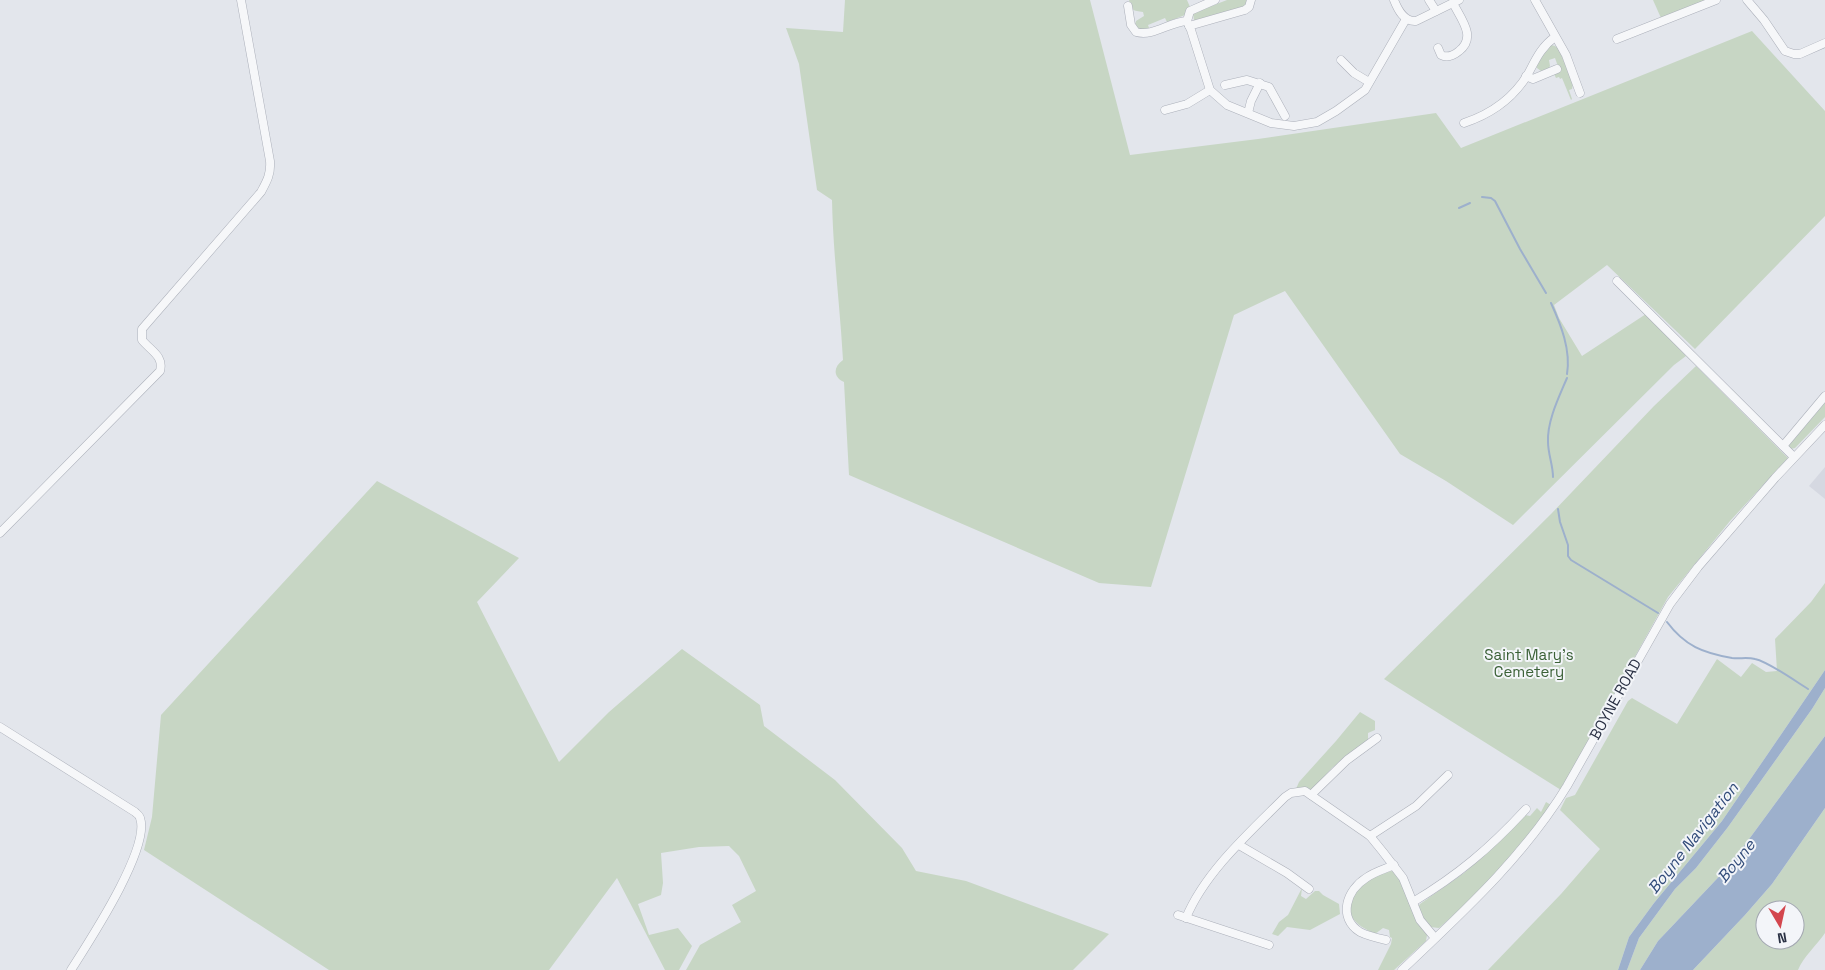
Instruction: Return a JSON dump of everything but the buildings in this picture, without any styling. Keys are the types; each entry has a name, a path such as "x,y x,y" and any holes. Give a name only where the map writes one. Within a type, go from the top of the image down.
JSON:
{"street":[{"path":"0,534 160,371 159,356 142,340 142,329 261,192 268,179 270,161 241,0"},
{"path":"1215,0 1190,11 1188,24 1210,90 1227,105 1271,123 1294,126 1317,122 1365,90 1406,19"},
{"path":"1128,6 1136,32 1142,34 1173,24 1188,24 1245,10 1249,7 1251,0"},
{"path":"1394,0 1406,19 1411,21 1416,21 1456,2 1465,26 1467,42 1457,53 1447,56 1440,55 1438,48"},
{"path":"1429,0 1436,11"},
{"path":"1534,0 1566,55 1580,93"},
{"path":"1617,39 1716,0"},
{"path":"1747,0 1764,20 1785,51 1800,54 1825,44"},
{"path":"1464,123 1499,107 1513,94 1526,76 1541,49 1556,37"},
{"path":"1341,60 1354,73 1369,82"},
{"path":"1526,76 1533,79 1556,69"},
{"path":"1225,85 1247,80 1269,87 1285,116"},
{"path":"1248,113 1260,83"},
{"path":"1165,110 1187,104 1210,90"},
{"path":"1617,281 1794,456"},
{"path":"1784,446 1825,396"},
{"name":"BOYNE ROAD","path":"1402,970 1504,870 1526,845 1550,814 1670,604 1698,568 1794,456 1825,425"},
{"path":"0,727 135,812 140,817 141,828 137,847 120,888 71,970"},
{"path":"1311,795 1347,760 1377,738"},
{"path":"1370,836 1398,820 1416,806 1448,775"},
{"path":"1269,945 1182,917 1200,890 1251,831 1291,793 1304,791 1370,836 1403,878 1420,920 1435,938"},
{"path":"1413,902 1434,890 1476,859 1526,809"},
{"path":"1239,844 1287,873 1309,889"},
{"path":"1386,940 1358,931 1348,918 1346,904 1354,889 1367,877 1394,865"}],"shaded area":[{"path":"1825,467 1825,499 1809,486"}],"green space":[{"path":"845,0 1090,0 1130,155 1258,139 1436,113 1461,148 1752,31 1825,111 1825,216 1695,349 1607,265 1554,305 1559,318 1582,356 1646,314 1686,356 1674,365 1513,525 1446,481 1400,454 1285,291 1234,315 1151,587 1099,583 849,475 844,382 836,375 837,366 843,360 832,200 817,190 799,64 786,28 843,32"},
{"path":"1129,0 1187,0 1190,7 1185,15 1167,22 1165,18 1148,25 1150,31 1138,31 1135,25 1136,21 1144,16 1143,12 1133,9"},
{"path":"1227,0 1247,0 1248,2 1244,7 1194,20 1193,14 1196,12"},
{"path":"1653,0 1709,0 1661,18"},
{"path":"1551,45 1559,49 1573,84 1572,89 1569,90 1571,100 1562,78 1556,78 1554,74 1560,72 1555,58 1549,60 1549,68 1541,71 1537,68 1536,65 1546,48"},
{"name":"Saint Mary's Cemetery","path":"1696,366 1788,458 1730,521 1668,597 1561,790 1384,679 1551,514 1654,406"},
{"path":"1825,402 1825,417 1795,448 1791,449 1788,445"},
{"path":"377,481 519,558 477,602 559,762 609,712 682,649 760,705 764,726 835,780 902,848 916,871 966,881 1109,934 1073,970 686,970 700,945 741,922 732,905 756,891 739,856 729,846 699,847 661,853 663,883 661,895 638,904 649,935 678,928 692,946 679,970 665,970 617,878 549,970 329,970 144,850 152,817 161,715"},
{"path":"1825,583 1825,670 1722,821 1654,903 1629,937 1618,970 1488,970 1561,894 1600,849 1560,810 1566,798 1575,795 1628,701 1632,698 1677,724 1717,659 1741,677 1752,663 1766,672 1777,671 1775,639 1811,602"},
{"path":"1825,688 1825,736 1730,865 1658,941 1640,970 1627,970 1639,938 1675,889 1696,868 1728,827"},
{"path":"1360,712 1375,721 1375,730 1368,733 1368,740 1332,768 1310,792 1296,789 1299,782"},
{"path":"1546,802 1551,805 1524,844 1474,897 1439,928 1430,927 1421,916 1418,907 1420,904 1464,873 1500,841 1525,815 1530,816 1537,808 1541,812"},
{"path":"1825,808 1825,933 1803,960 1798,970 1693,970 1755,904 1755,950 1805,950 1805,900 1758,900 1772,884"},
{"path":"1391,871 1395,872 1406,892 1413,912 1427,935 1426,941 1394,970 1378,970 1391,944 1392,938 1390,937 1389,930 1383,928 1375,934 1362,927 1352,916 1350,905 1354,895 1366,881 1374,876"},
{"path":"1302,888 1301,896 1306,899 1315,891 1319,891 1339,904 1340,914 1310,930 1287,927 1278,936 1272,934 1279,922 1288,915"}],"water":[{"path":"1825,670 1825,688 1812,709 1728,827 1696,868 1675,889 1639,938 1627,970 1618,970 1629,937 1654,903 1722,821"},
{"name":"Boyne","path":"1825,736 1825,808 1772,884 1758,900 1755,900 1755,904 1745,915 1693,970 1640,970 1658,941 1730,865"}],"waterway":[{"path":"1482,197 1491,198 1495,201 1546,293"},
{"path":"1459,208 1470,203"},
{"path":"1551,303 1562,329 1568,356 1567,374"},
{"path":"1553,477 1548,446 1549,426 1567,378"},
{"path":"1558,509 1560,522 1568,545 1568,556 1571,560 1658,613"},
{"path":"1667,622 1688,643 1703,651 1722,656 1752,658 1761,661 1808,689"}],"water label":[{"name":"Boyne Navigation","path":"1693,838"}]}
